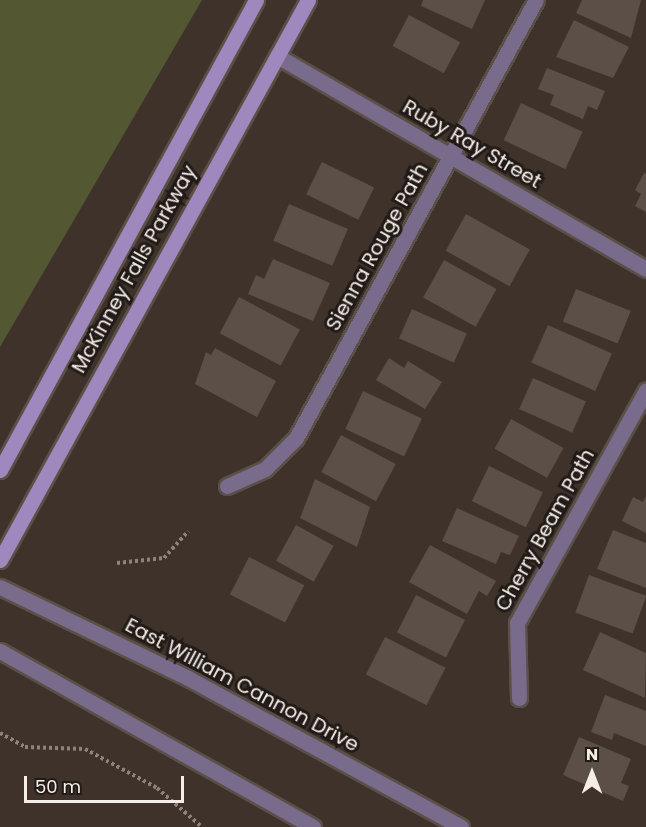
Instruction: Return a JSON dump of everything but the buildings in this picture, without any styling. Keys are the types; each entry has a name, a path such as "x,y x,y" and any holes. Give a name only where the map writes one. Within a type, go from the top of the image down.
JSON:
{"main road":[{"name":"McKinney Falls Parkway","path":"0,470 256,0"},
{"name":"McKinney Falls Parkway","path":"0,560 308,0"}],"street":[{"name":"Sienna Rouge Path","path":"227,486 265,469 296,438 536,0"},
{"name":"Ruby Ray Street","path":"277,56 646,269"},
{"name":"Cherry Beam Path","path":"519,698 517,623 646,390"},
{"name":"East William Cannon Drive","path":"0,587 188,678 461,827"},
{"path":"0,651 313,827"}],"path":[{"path":"117,563 164,558 188,531"},
{"path":"0,733 25,747 85,749 157,788 202,827"}],"green space":[{"path":"0,0 202,0 0,347"}]}
